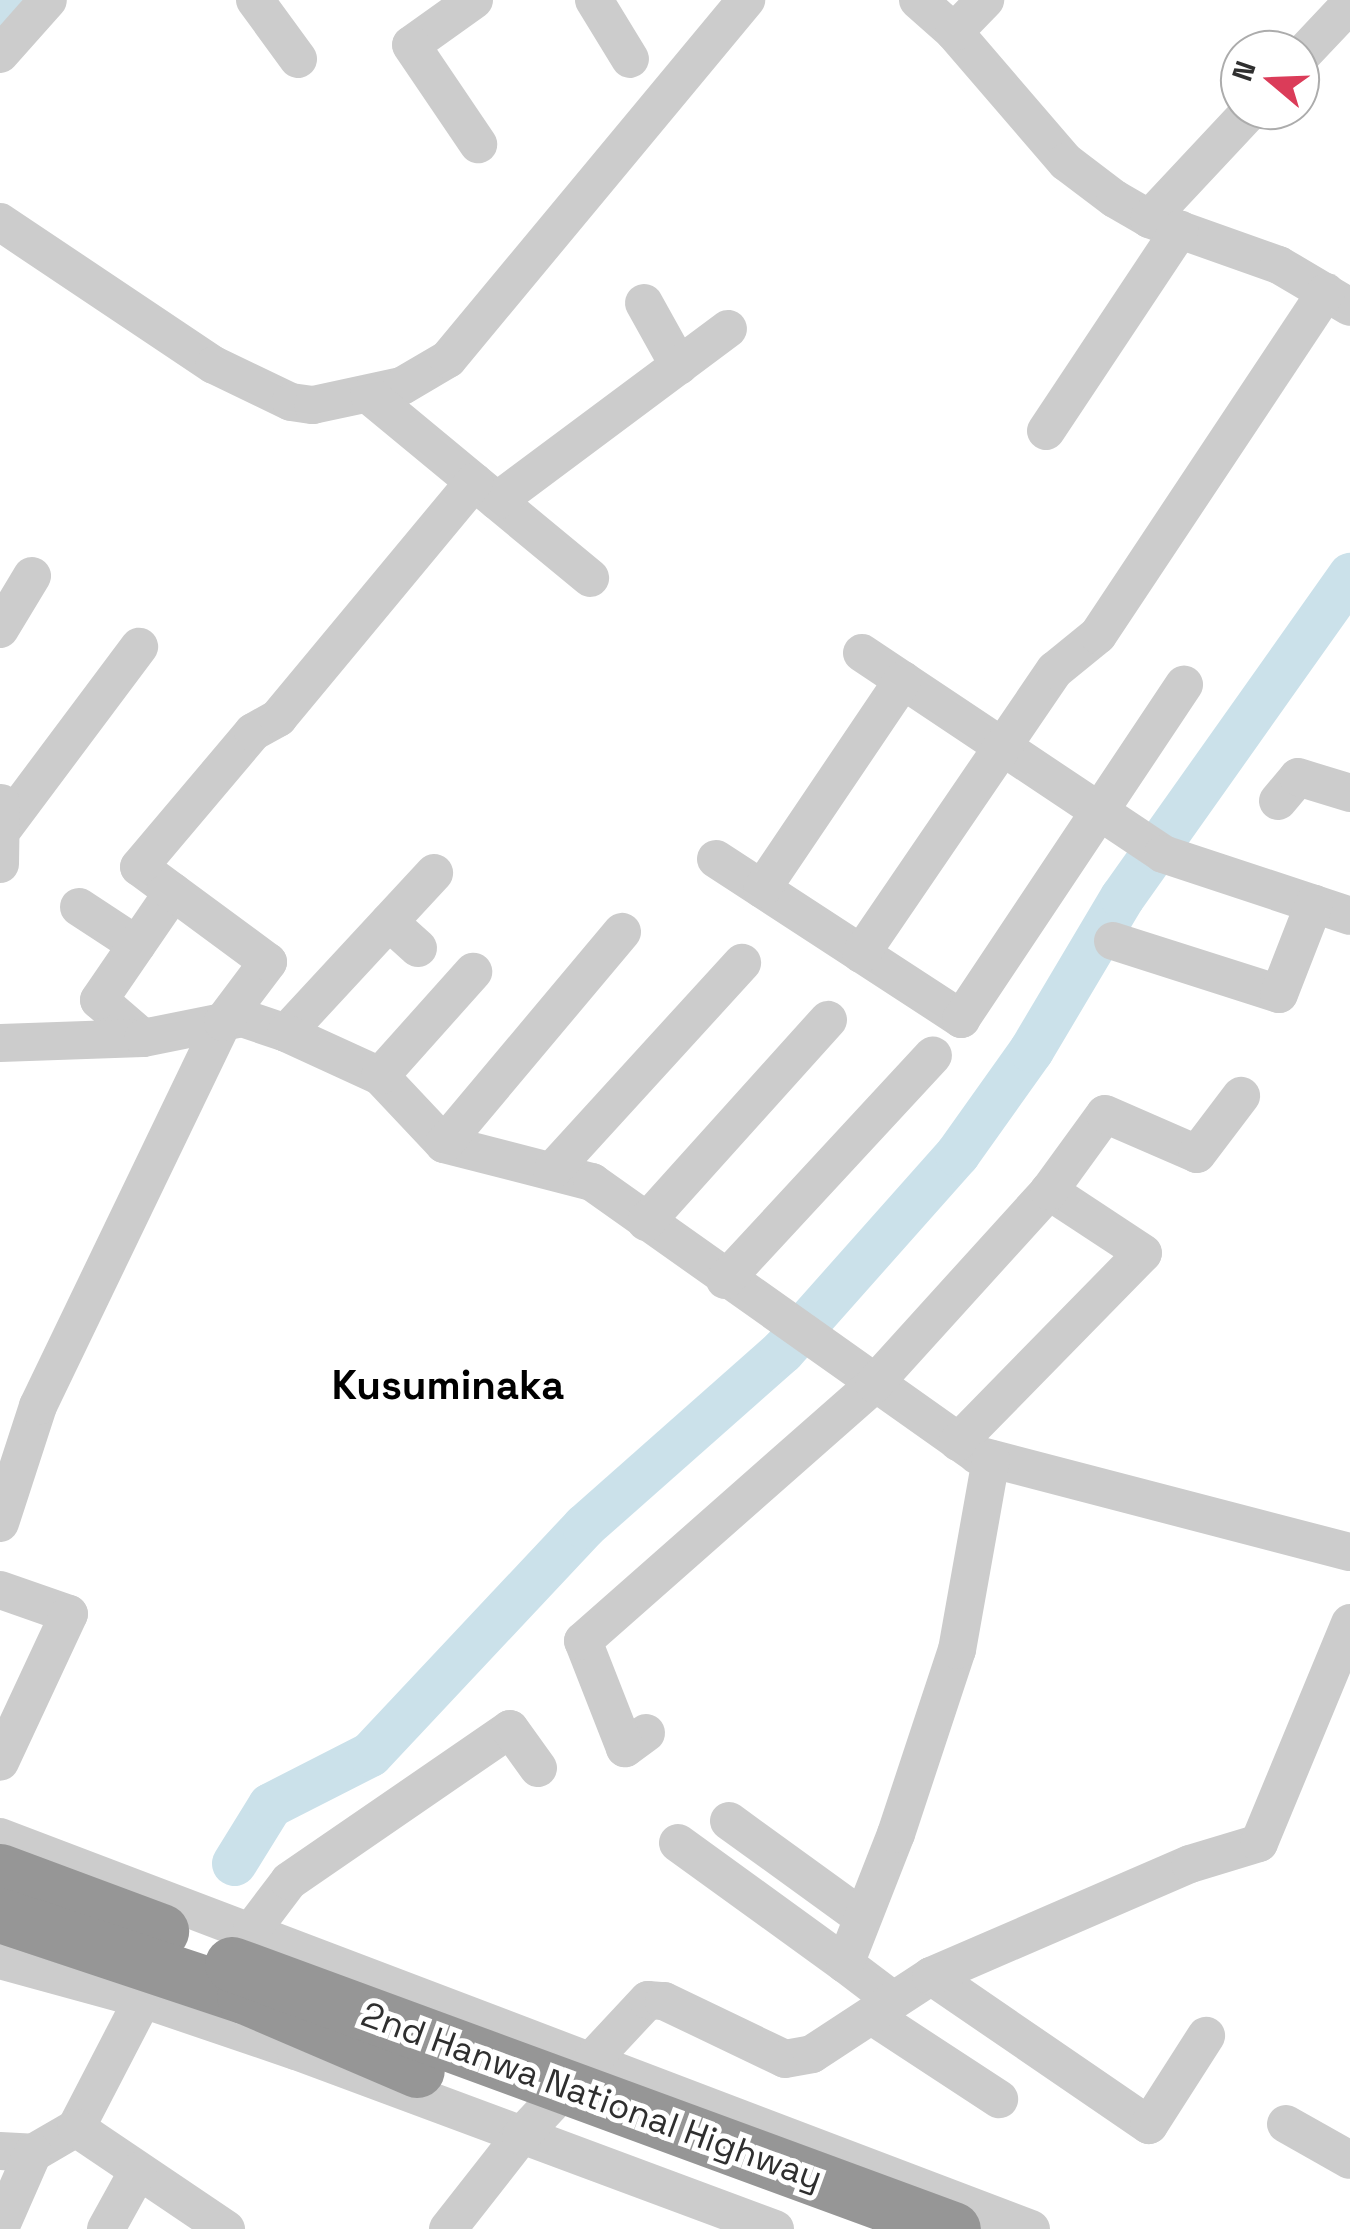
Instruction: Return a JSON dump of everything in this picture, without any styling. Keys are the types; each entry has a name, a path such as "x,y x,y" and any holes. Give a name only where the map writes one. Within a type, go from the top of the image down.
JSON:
{"highway":[{"path":"0,1871 242,1947"},
{"path":"0,1894 242,1947"},
{"path":"0,1915 244,1996 417,2070"},
{"path":"0,1938 57,1950 417,2070"},
{"name":"2nd Hanwa National Highway","path":"242,1947 953,2229"},
{"name":"2nd Hanwa National Highway","path":"417,2070 851,2229"}],"street":[{"path":"0,54 48,0"},
{"path":"256,0 298,59"},
{"path":"474,0 411,45 478,144"},
{"path":"594,0 630,58"},
{"path":"0,222 214,365 291,402 369,395 402,386 448,359 746,0"},
{"path":"861,954 1055,670 1098,635 1338,299 1279,265 1164,224 1066,162 954,32 918,0"},
{"path":"954,32 985,0"},
{"path":"1320,36 1350,4"},
{"path":"1046,431 1164,224 1236,130"},
{"path":"644,304 679,366"},
{"path":"0,1523 38,1406 223,1022 268,962 139,867 253,732 278,718 485,492 728,330"},
{"path":"369,395 590,578"},
{"path":"0,629 32,576"},
{"path":"0,864 3,813 139,647"},
{"path":"862,653 1154,848 1350,916"},
{"path":"762,889 903,680"},
{"path":"716,859 962,1020 1184,684"},
{"path":"1278,801 1298,777 1350,793"},
{"path":"286,1033 434,873"},
{"path":"143,1038 100,1000 172,892"},
{"path":"1113,941 1278,994 1314,904"},
{"path":"79,907 137,945"},
{"path":"389,922 418,948"},
{"path":"444,1144 622,932"},
{"path":"552,1171 742,963"},
{"path":"380,1076 473,972"},
{"path":"0,1043 143,1038 242,1018 286,1033 380,1076 444,1144 592,1182 725,1280 974,1450 1350,1552"},
{"path":"646,1222 828,1020"},
{"path":"725,1280 934,1055"},
{"path":"646,1733 625,1748 582,1641 874,1384 1049,1190 1105,1114 1197,1154 1241,1096"},
{"path":"844,1964 859,1915 896,1834 957,1650 974,1450 1143,1254 1049,1190"},
{"path":"0,1590 69,1614 0,1762"},
{"path":"448,2229 520,2136 648,2000 664,2001 785,2059 812,2054 931,1976 1190,1864 1259,1844 1350,1623"},
{"path":"242,1947 289,1881 510,1729 538,1768"},
{"path":"728,1821 859,1915"},
{"path":"0,1837 242,1947 585,2064 1032,2229"},
{"path":"678,1844 844,1964 881,2007 1000,2098"},
{"path":"0,1960 144,1999 762,2227"},
{"path":"931,1976 1149,2124 1206,2036"},
{"path":"0,2228 17,2152 82,2133 144,1999"},
{"path":"1286,2124 1350,2160"},
{"path":"82,2133 226,2229"},
{"path":"106,2229 138,2172"}],"waterway":[{"path":"0,20 17,0"},
{"path":"234,1863 270,1805 370,1754 584,1526 782,1351 957,1154 1031,1050 1122,897 1350,575"}],"district":[{"name":"Kusuminaka","path":"448,1386"}]}
